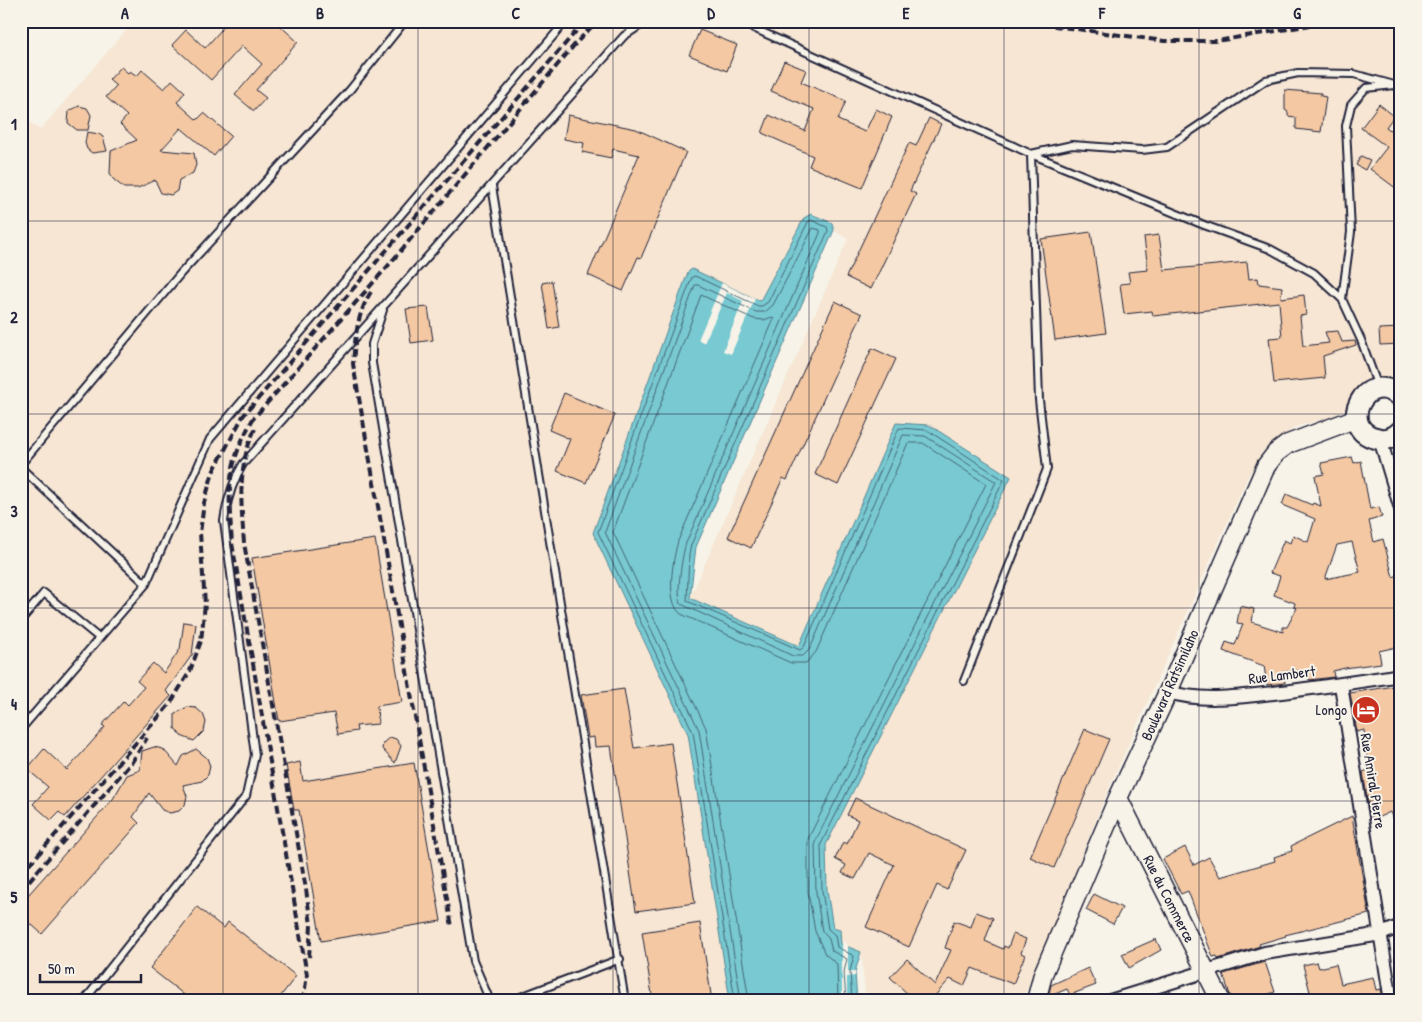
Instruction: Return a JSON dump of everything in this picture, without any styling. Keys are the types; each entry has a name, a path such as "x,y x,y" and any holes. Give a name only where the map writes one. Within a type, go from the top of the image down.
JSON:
{"main road":[{"path":"1401,397 1387,389 1378,388 1370,391 1359,402 1356,418 1365,433 1380,440 1389,439 1401,431"},
{"name":"Boulevard Ratsimilaho","path":"1036,1001 1043,974 1118,798 1168,692 1266,466 1276,453 1288,444 1356,418"},
{"name":"Rue du Commerce","path":"1118,798 1221,1001"}],"street":[{"path":"1380,440 1401,509"},
{"name":"Rue Lambert","path":"1168,692 1186,697 1232,698 1341,685 1401,675"},
{"name":"Rue Amiral Pierre","path":"1341,685 1391,1001"},
{"path":"1110,1001 1265,953 1380,934 1401,926"}],"lane":[{"path":"21,464 181,272 349,91 405,21"},
{"path":"21,728 146,584 210,439 566,21"},
{"path":"84,1001 246,796 254,755 224,521 228,496 236,474 624,36 647,21"},
{"path":"738,21 1031,154 1204,225 1270,249 1314,273 1342,299 1362,340 1378,388"},
{"path":"1031,154 1072,145 1142,150 1167,148 1266,80 1298,73 1354,74 1394,85 1401,89"},
{"path":"1342,299 1351,232 1346,126 1351,105 1366,88 1394,85"},
{"path":"964,681 1047,469 1039,400 1031,154"},
{"path":"492,186 620,959 625,1001"},
{"path":"384,306 372,344 372,363 474,961 490,1001"},
{"path":"21,468 146,584"},
{"path":"21,620 44,593 99,638"},
{"path":"510,1001 620,959"}],"shaded area":[{"path":"134,21 1401,21 1401,378 1398,374 1357,391 1353,404 1343,411 1327,418 1295,427 1264,450 1247,478 1109,788 1022,1001 866,1001 861,952 841,944 833,928 827,890 826,845 1011,477 896,423 799,646 690,598 848,239 810,216 769,304 593,533 688,734 730,1001 21,1001 21,115 40,130"}],"water":[{"path":"811,214 832,223 834,230 696,547 690,598 799,646 896,423 929,425 1011,477 826,845 827,890 833,928 840,930 841,944 861,952 855,972 857,1001 730,1001 688,734 593,533 688,272 692,269 760,301 804,218"}],"pier":[{"path":"722,283 755,299 731,354 723,351 743,301 727,293 704,343 698,340"},
{"path":"842,938 843,942 848,944 848,971 855,972 855,976 847,977 847,1001 842,1001"}],"building":[{"path":"229,21 275,21 298,42 256,90 266,98 254,111 235,95 262,64 242,46 211,80 172,45 186,30 205,48"},
{"path":"700,30 737,45 727,71 689,55"},
{"path":"784,61 806,70 801,82 846,101 838,120 865,132 876,109 892,117 862,188 809,166 813,156 762,133 769,115 805,131 814,109 771,91"},
{"path":"121,67 128,73 130,71 137,76 142,70 164,89 172,80 185,92 177,102 197,120 204,113 231,136 214,156 181,128 161,150 194,153 196,165 193,173 179,180 177,191 171,195 161,193 155,180 138,188 124,188 113,179 110,173 111,151 137,140 120,124 127,116 106,97 116,86 109,80"},
{"path":"1285,90 1321,93 1321,96 1326,97 1321,132 1296,129 1295,117 1288,116 1288,112 1285,110"},
{"path":"1379,104 1394,116 1386,127 1401,138 1401,192 1370,169 1387,147 1361,128"},
{"path":"79,106 87,108 91,115 88,130 77,130 68,123 69,111"},
{"path":"568,115 636,129 686,152 641,258 638,257 623,291 588,275 639,155 613,149 611,158 582,152 584,143 564,139"},
{"path":"929,118 941,124 910,191 916,194 871,289 846,277 909,143 916,146"},
{"path":"87,132 99,134 103,137 107,151 92,153 87,149 85,143"},
{"path":"1361,156 1370,160 1365,170 1356,165"},
{"path":"1091,232 1106,333 1055,340 1041,239"},
{"path":"1159,235 1164,270 1247,262 1249,279 1258,278 1259,284 1282,287 1281,298 1304,295 1306,315 1300,316 1303,346 1329,343 1325,332 1338,331 1342,342 1355,341 1356,345 1323,356 1325,378 1274,383 1269,338 1282,337 1279,302 1153,316 1152,311 1124,314 1120,284 1130,283 1128,272 1148,270 1144,237"},
{"path":"552,281 559,327 549,329 542,283"},
{"path":"835,301 862,314 787,480 783,478 751,548 728,537"},
{"path":"428,307 433,340 411,343 406,309"},
{"path":"1401,328 1401,344 1380,345 1379,329"},
{"path":"872,348 896,359 838,485 815,474"},
{"path":"564,393 615,415 586,483 557,471 570,439 549,430"},
{"path":"1352,457 1354,463 1361,461 1370,509 1379,507 1382,517 1369,521 1374,542 1383,539 1393,577 1398,575 1401,588 1401,646 1379,651 1381,663 1333,671 1334,677 1309,680 1308,670 1283,672 1285,683 1267,685 1264,666 1223,651 1226,642 1235,645 1243,624 1237,623 1240,606 1254,609 1252,622 1283,632 1283,627 1287,627 1297,608 1294,607 1295,603 1274,595 1280,576 1270,573 1284,540 1290,543 1293,535 1308,542 1315,519 1282,505 1286,494 1312,505 1313,503 1321,506 1315,476 1324,474 1321,463","holes":["1352,542 1360,572 1325,579 1337,545"]},
{"path":"375,539 402,702 377,706 378,724 356,726 357,731 338,734 334,713 279,721 252,558"},
{"path":"184,622 196,624 192,655 166,691 171,696 65,817 59,812 51,820 33,804 48,787 27,769 44,749 67,770 105,727 102,725 124,701 128,705 144,687 137,681 153,663 164,673 180,649"},
{"path":"1401,685 1400,837 1390,812 1373,820 1369,810 1363,772 1368,770 1364,730 1357,732 1350,693"},
{"path":"624,689 634,748 671,743 695,903 636,911 611,746 595,747 594,737 588,738 581,695"},
{"path":"187,707 196,708 203,714 206,722 204,731 194,741 181,736 175,728 175,714"},
{"path":"1085,729 1109,739 1054,868 1030,857"},
{"path":"390,737 396,739 401,746 395,763 382,749 383,743"},
{"path":"154,747 163,749 178,766 183,756 196,749 207,758 210,766 208,775 202,781 183,785 187,796 185,805 179,811 170,813 162,810 149,793 133,817 139,823 42,934 21,915 21,903 113,799 127,775 140,770 142,751"},
{"path":"300,762 303,781 414,763 441,921 321,941 299,810 294,810 286,765"},
{"path":"855,798 966,850 947,890 937,885 909,947 866,927 894,865 869,853 855,879 842,873 846,865 835,859 843,842 847,844 858,820 847,815"},
{"path":"1352,816 1369,914 1285,935 1259,944 1260,946 1218,959 1217,956 1213,957 1188,891 1181,894 1163,859 1185,847 1194,865 1209,857 1220,877 1275,861 1274,857 1292,851 1291,846"},
{"path":"1094,894 1122,908 1113,924 1086,910"},
{"path":"197,907 224,928 228,922 296,976 277,1001 192,1001 150,968"},
{"path":"976,912 993,918 985,941 1003,949 1004,946 1008,948 1013,934 1026,939 1021,953 1025,955 1013,984 972,968 964,986 950,979 930,1001 915,1001 890,977 907,959 935,985 951,950 945,948 954,921 971,927"},
{"path":"700,923 712,1001 653,1001 642,932"},
{"path":"1156,939 1161,950 1129,968 1122,954"},
{"path":"1265,962 1275,992 1247,1001 1232,1001 1223,974"},
{"path":"1317,962 1319,968 1336,964 1341,984 1373,977 1376,990 1381,989 1383,1001 1290,1001 1290,997 1310,992 1303,965"},
{"path":"1088,968 1096,985 1070,995 1067,989 1048,997 1051,985"}],"railway":[{"path":"21,874 170,704 190,671 201,641 205,604 200,533 204,503 213,472 243,416 585,21"},
{"path":"303,1001 307,975 232,543 230,493 233,465 253,419 387,267 576,43 597,21"},
{"path":"1018,21 1164,41 1217,41 1334,21"},
{"path":"1108,21 1164,21"},
{"path":"371,292 360,317 353,364 452,927"},
{"path":"255,429 249,443 243,471 241,499 244,543 306,889 311,925 309,958"},
{"path":"21,890 132,762 147,738"}],"place":[{"name":"Longo","path":"1366,710"}]}
